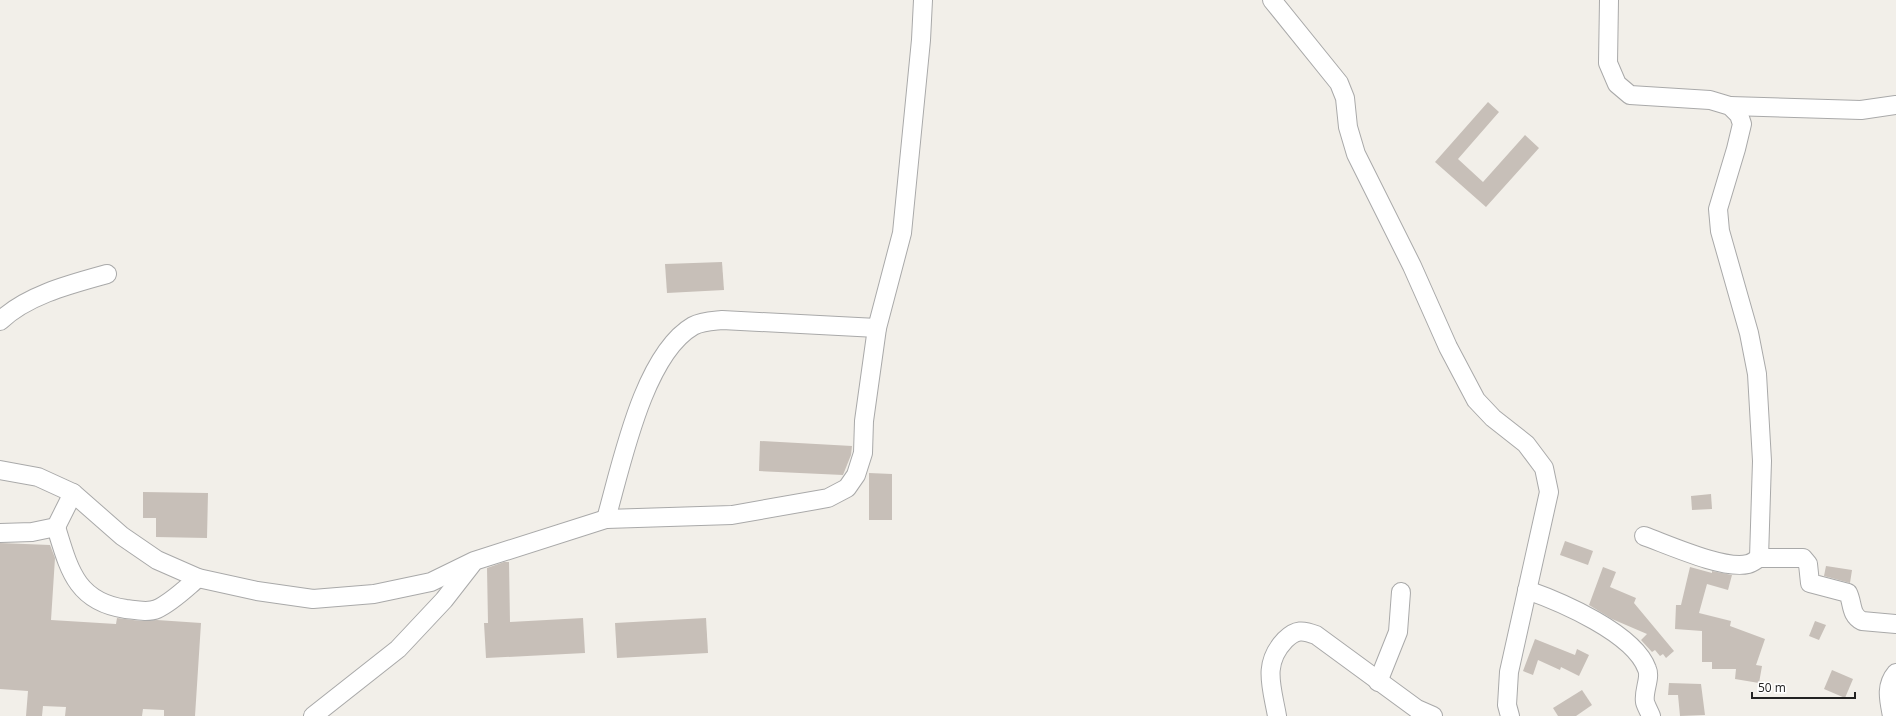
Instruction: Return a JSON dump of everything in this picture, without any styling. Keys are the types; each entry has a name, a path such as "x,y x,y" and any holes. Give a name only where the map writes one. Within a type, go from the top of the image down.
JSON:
{"street":[{"path":"0,470 38,477 73,493 122,536 157,560 198,578 257,591 313,599 374,594 431,582 474,561 606,519 732,515 828,498 847,488 856,475 863,453 864,421 877,328 902,234 924,0"},
{"path":"1272,0 1339,83 1345,98 1348,127 1356,154 1412,266 1448,347 1476,400 1493,418 1526,444 1544,468 1549,492 1509,672 1507,705 1510,716"},
{"path":"1609,0 1608,63 1617,84 1630,94 1710,100 1730,106 1861,110 1896,105"},
{"path":"1730,106 1739,115 1742,124 1718,209 1720,231 1749,333 1757,374 1762,461 1759,558"},
{"path":"0,321 5,316 41,296 61,287 107,274"},
{"path":"606,519 640,402 659,362 685,332 694,326 707,321 722,320 877,328"},
{"path":"73,493 56,527 71,572 85,591 113,607 138,611 155,610 168,602 198,578"},
{"path":"0,533 32,532 56,527"},
{"path":"1644,536 1700,556 1737,565 1750,563 1759,558 1803,558 1808,564 1810,583 1848,593 1851,598 1853,612 1858,619 1862,621 1896,624"},
{"path":"313,716 398,649 444,600 474,561"},
{"path":"431,582 444,600"},
{"path":"1527,590 1549,598 1611,630 1642,658 1648,670 1645,702 1651,716"},
{"path":"1378,682 1398,632 1401,592"},
{"path":"1278,716 1271,680 1270,663 1278,648 1292,633 1305,631 1316,636 1417,709 1433,716"},
{"path":"1892,716 1888,687 1890,680 1896,673"}],"building":[{"path":"1488,102 1499,112 1458,159 1483,182 1525,135 1539,148 1486,207 1435,162"},
{"path":"722,262 724,290 667,293 665,264"},
{"path":"760,441 852,446 851,455 843,475 759,471"},
{"path":"869,473 892,474 892,520 869,520"},
{"path":"143,492 208,493 207,538 156,537 156,518 143,518"},
{"path":"1711,494 1712,509 1692,510 1691,496"},
{"path":"1565,541 1593,551 1588,565 1560,555"},
{"path":"0,543 50,545 55,558 51,620 116,624 117,618 141,621 157,620 201,623 195,716 164,716 164,710 143,709 142,716 65,716 66,707 43,706 42,716 26,716 28,691 0,689"},
{"path":"504,562 509,562 510,622 583,618 585,653 486,658 484,623 488,623 487,568"},
{"path":"1826,566 1852,570 1850,583 1824,576"},
{"path":"1603,567 1616,572 1610,587 1636,598 1634,603 1674,651 1666,658 1663,654 1660,656 1655,650 1652,652 1641,640 1647,634 1612,619 1589,605"},
{"path":"1690,567 1712,573 1712,571 1732,575 1728,590 1707,584 1699,613 1731,621 1730,626 1765,639 1756,665 1762,666 1759,683 1735,679 1736,669 1712,669 1712,662 1702,662 1702,631 1675,629 1676,605 1681,605"},
{"path":"706,618 708,653 617,658 615,623"},
{"path":"1815,621 1826,625 1819,640 1809,636"},
{"path":"1535,639 1575,655 1577,649 1589,655 1579,676 1561,667 1560,670 1538,660 1533,675 1523,671"},
{"path":"1832,670 1853,679 1845,698 1824,689"},
{"path":"1669,683 1701,684 1705,715 1680,716 1678,695 1668,695"},
{"path":"1582,690 1592,705 1576,716 1558,716 1553,708"}]}
